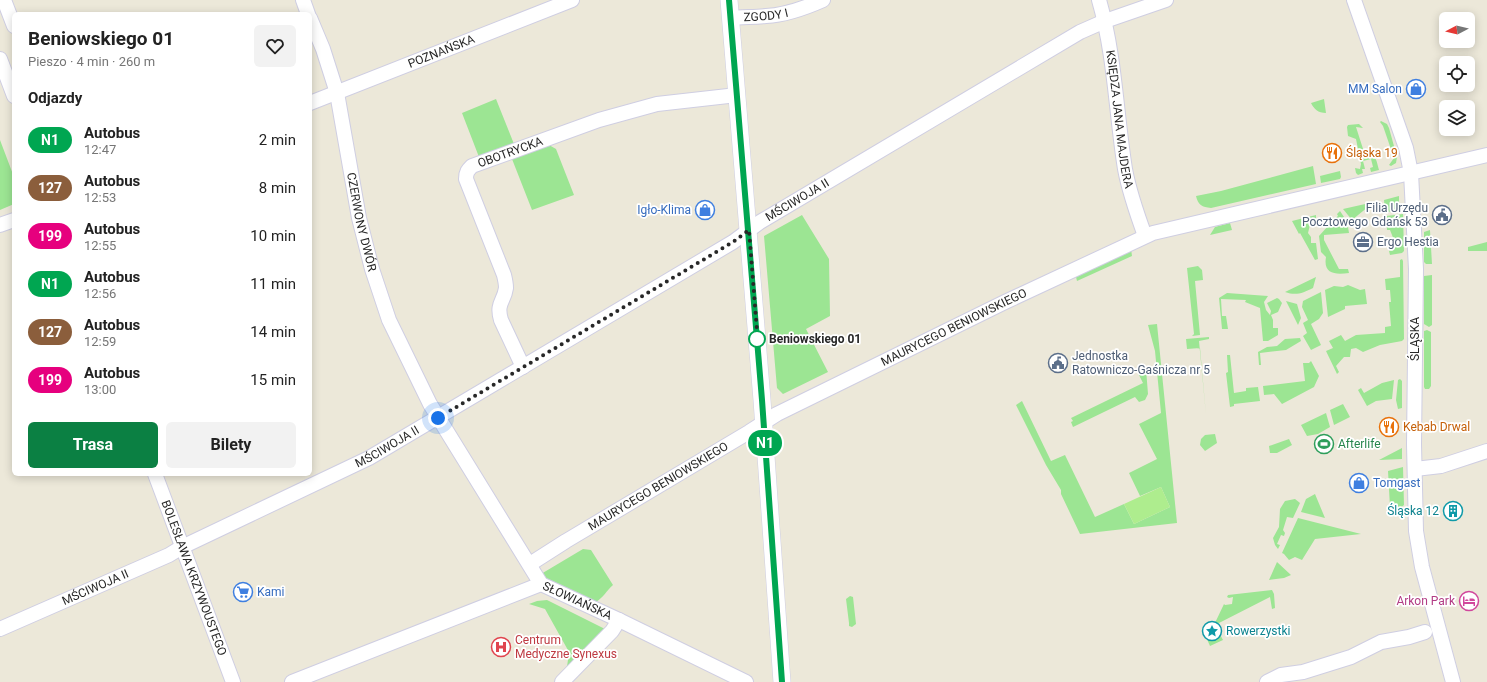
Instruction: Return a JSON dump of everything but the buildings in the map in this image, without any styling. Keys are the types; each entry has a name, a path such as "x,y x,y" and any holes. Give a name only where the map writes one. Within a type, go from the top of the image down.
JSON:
{"street":[{"path":"4,0 12,21"},
{"path":"303,0 307,12"},
{"name":"POZNAŃSKA","path":"312,102 572,0"},
{"path":"729,0 764,423 782,682"},
{"name":"ZGODY I","path":"731,18 787,13 823,0"},
{"name":"KSIĘDZA JANA MAJDERA","path":"1099,0 1105,21 1125,169 1145,236"},
{"name":"MŚCIWOJA II","path":"0,629 169,555 182,547 369,458 733,242 760,222 1067,40 1105,21 1166,0"},
{"name":"ŚLĄSKA","path":"1354,0 1406,148 1411,173 1416,269 1415,469 1417,545 1428,592 1454,682"},
{"name":"CZERWONY DWÓR","path":"312,23 323,49 337,93 359,218 372,269 390,320 419,384 438,418"},
{"path":"0,59 12,91"},
{"name":"OBOTRYCKA","path":"524,367 498,312 499,304 506,288 505,280 466,179 466,174 469,168 599,120 658,104 737,95"},
{"name":"MAURYCEGO BENIOWSKIEGO","path":"530,564 777,414 1145,236 1201,221 1487,156"},
{"path":"0,225 12,221"},
{"name":"SŁOWIAŃSKA","path":"438,418 542,584 746,682"},
{"path":"1415,469 1441,466 1487,451"},
{"name":"BOLESŁAWA KRZYWOUSTEGO","path":"156,476 233,682"},
{"path":"292,682 542,584"},
{"path":"562,682 612,631 619,620"},
{"path":"1267,682 1281,675 1302,672 1351,657 1381,642 1409,638 1425,632"}],"green space":[{"path":"496,99 514,144 479,157 462,113"},
{"path":"1324,99 1326,113 1317,110 1311,103"},
{"path":"1381,121 1387,124 1389,128 1397,157 1396,163 1391,166 1389,165 1394,158 1383,126 1380,122"},
{"path":"1359,124 1363,128 1356,127 1364,152 1371,154 1375,158 1379,170 1371,172 1370,168 1373,167 1371,159 1363,161 1365,169 1362,169 1363,173 1358,175 1355,168 1360,169 1361,164 1356,139 1348,136 1347,127 1348,125"},
{"path":"0,140 12,172 12,205 0,210"},
{"path":"549,145 556,149 574,195 532,210 512,159"},
{"path":"1313,166 1316,184 1211,208 1201,205 1196,196 1221,191"},
{"path":"1340,171 1340,179 1321,183 1320,176"},
{"path":"1399,196 1399,211 1385,212 1384,200"},
{"path":"1374,202 1352,220 1343,209"},
{"path":"1340,211 1348,223 1332,221 1338,216 1337,214"},
{"path":"1403,214 1404,251 1402,253 1390,255 1389,251 1396,245 1390,230 1387,230 1386,216"},
{"path":"802,215 829,259 830,316 806,329 828,372 783,394 777,388 764,236"},
{"path":"1316,215 1316,225 1310,225 1308,233 1311,237 1311,243 1316,243 1318,259 1315,260 1292,221"},
{"path":"1230,223 1232,230 1210,235 1215,227"},
{"path":"1328,226 1348,227 1349,233 1324,235 1324,240 1339,269 1348,269 1349,273 1339,274 1331,272 1326,267 1326,257 1321,252 1319,236"},
{"path":"1430,230 1432,264 1426,264 1424,262 1424,232"},
{"path":"1487,242 1487,251 1468,251 1468,247"},
{"path":"1131,249 1132,256 1077,281 1076,277 1079,274"},
{"path":"1402,259 1404,339 1402,341 1380,345 1363,352 1356,348 1351,349 1350,357 1344,357 1336,366 1339,372 1337,374 1326,351 1333,348 1329,341 1341,335 1345,341 1356,335 1385,333 1385,327 1391,326 1389,302 1391,302 1390,290 1386,290 1385,279 1400,277 1400,260"},
{"path":"1198,266 1202,270 1203,280 1195,281 1200,335 1192,336 1194,334 1187,268"},
{"path":"1432,275 1432,325 1429,327 1424,324 1424,276"},
{"path":"1316,277 1313,288 1303,293 1296,294 1285,292"},
{"path":"1348,285 1360,290 1365,289 1367,304 1345,306 1345,309 1328,317 1325,290 1334,286 1343,287"},
{"path":"1321,292 1323,313 1319,319 1311,324 1321,345 1311,350 1303,336 1307,333 1303,323 1308,320 1302,307 1303,301"},
{"path":"1227,293 1268,296 1264,302 1266,310 1270,315 1271,311 1267,303 1277,298 1279,299 1282,303 1278,312 1271,315 1273,320 1273,328 1278,328 1278,335 1268,341 1263,341 1260,308 1245,302 1246,300 1221,299 1222,316 1226,316 1228,329 1222,329 1219,298"},
{"path":"1286,301 1297,304 1301,318 1298,325"},
{"path":"1157,324 1177,523 1080,534 1061,494 1061,490 1046,465 1016,405 1022,401 1051,461 1065,455 1095,517 1124,504 1134,524 1170,507 1161,487 1140,496 1129,473 1157,459 1139,424 1161,413 1155,351 1148,325"},
{"path":"1427,330 1431,332 1431,386 1429,389 1425,389 1424,331"},
{"path":"1209,337 1209,339 1199,341 1200,348 1187,349 1186,339"},
{"path":"1300,338 1301,341 1286,350 1260,353 1261,365 1259,365 1258,352 1267,347 1277,346 1285,339"},
{"path":"1227,355 1230,355 1234,393 1246,391 1246,388 1258,387 1260,401 1234,404 1234,406 1230,407 1226,373 1228,372"},
{"path":"1311,361 1319,376 1314,387 1282,404 1274,394 1264,395 1263,386 1305,381 1303,363 1309,363"},
{"path":"1146,369 1148,394 1145,400 1139,402 1135,397 1073,427 1071,422 1073,421 1071,418 1143,383 1138,373"},
{"path":"1400,379 1402,381 1402,408 1398,409 1396,400 1398,380"},
{"path":"1394,380 1392,399 1376,401 1367,406 1358,390 1361,388 1364,393 1382,383"},
{"path":"1343,404 1350,417 1334,425 1330,410"},
{"path":"1326,413 1330,427 1318,434 1307,436 1301,425"},
{"path":"1215,434 1217,443 1205,451 1200,445 1201,439 1205,435"},
{"path":"1289,439 1292,445 1277,453 1270,453 1269,446"},
{"path":"1402,448 1402,459 1379,460"},
{"path":"1403,467 1404,505 1393,514 1390,507 1388,471"},
{"path":"1161,487 1170,507 1134,524 1124,504"},
{"path":"1315,494 1325,518 1301,512 1306,499"},
{"path":"1295,499 1300,503 1293,518 1287,517 1283,530 1285,533 1284,536 1281,535 1277,544 1280,545 1278,549 1273,538 1279,527 1280,509 1285,501"},
{"path":"1298,518 1361,534 1315,539 1302,560 1295,557 1289,560 1282,553"},
{"path":"583,549 591,550 613,585 596,602 544,579 541,574"},
{"path":"1277,562 1291,575 1284,578 1269,580"},
{"path":"1272,590 1274,594 1275,608 1272,609 1270,597 1217,624 1217,629 1223,640 1210,646 1206,637 1206,629 1214,625 1224,604 1232,604 1233,597 1229,598 1227,597 1228,595"},
{"path":"850,596 853,597 856,624 852,627 849,626 846,599"},
{"path":"547,600 605,629 568,668 569,652 545,609 529,604"}],"bus line":[{"name":"N1","path":"729,0 749,230 782,682"}],"place":[{"name":"MM Salon","path":"1416,89"},
{"name":"Śląska 19","path":"1332,153"},
{"name":"Igło-Klima","path":"705,210"},
{"name":"Filia Urzędu Pocztowego Gdańsk 53","path":"1442,215"},
{"name":"Ergo Hestia","path":"1363,242"},
{"name":"Beniowskiego 01","path":"757,339"},
{"name":"Jednostka Ratowniczo-Gaśnicza nr 5","path":"1058,363"},
{"name":"Kebab Drwal","path":"1389,427"},
{"name":"Afterlife","path":"1324,444"},
{"name":"Tomgast","path":"1359,483"},
{"name":"Śląska 12","path":"1453,511"},
{"name":"Kami","path":"243,592"},
{"name":"Arkon Park","path":"1469,601"},
{"name":"Rowerzystki","path":"1212,631"},
{"name":"Centrum Medyczne Synexus","path":"501,647"}],"route":[{"path":"438,418 733,242 749,230 758,344 757,339"}]}
